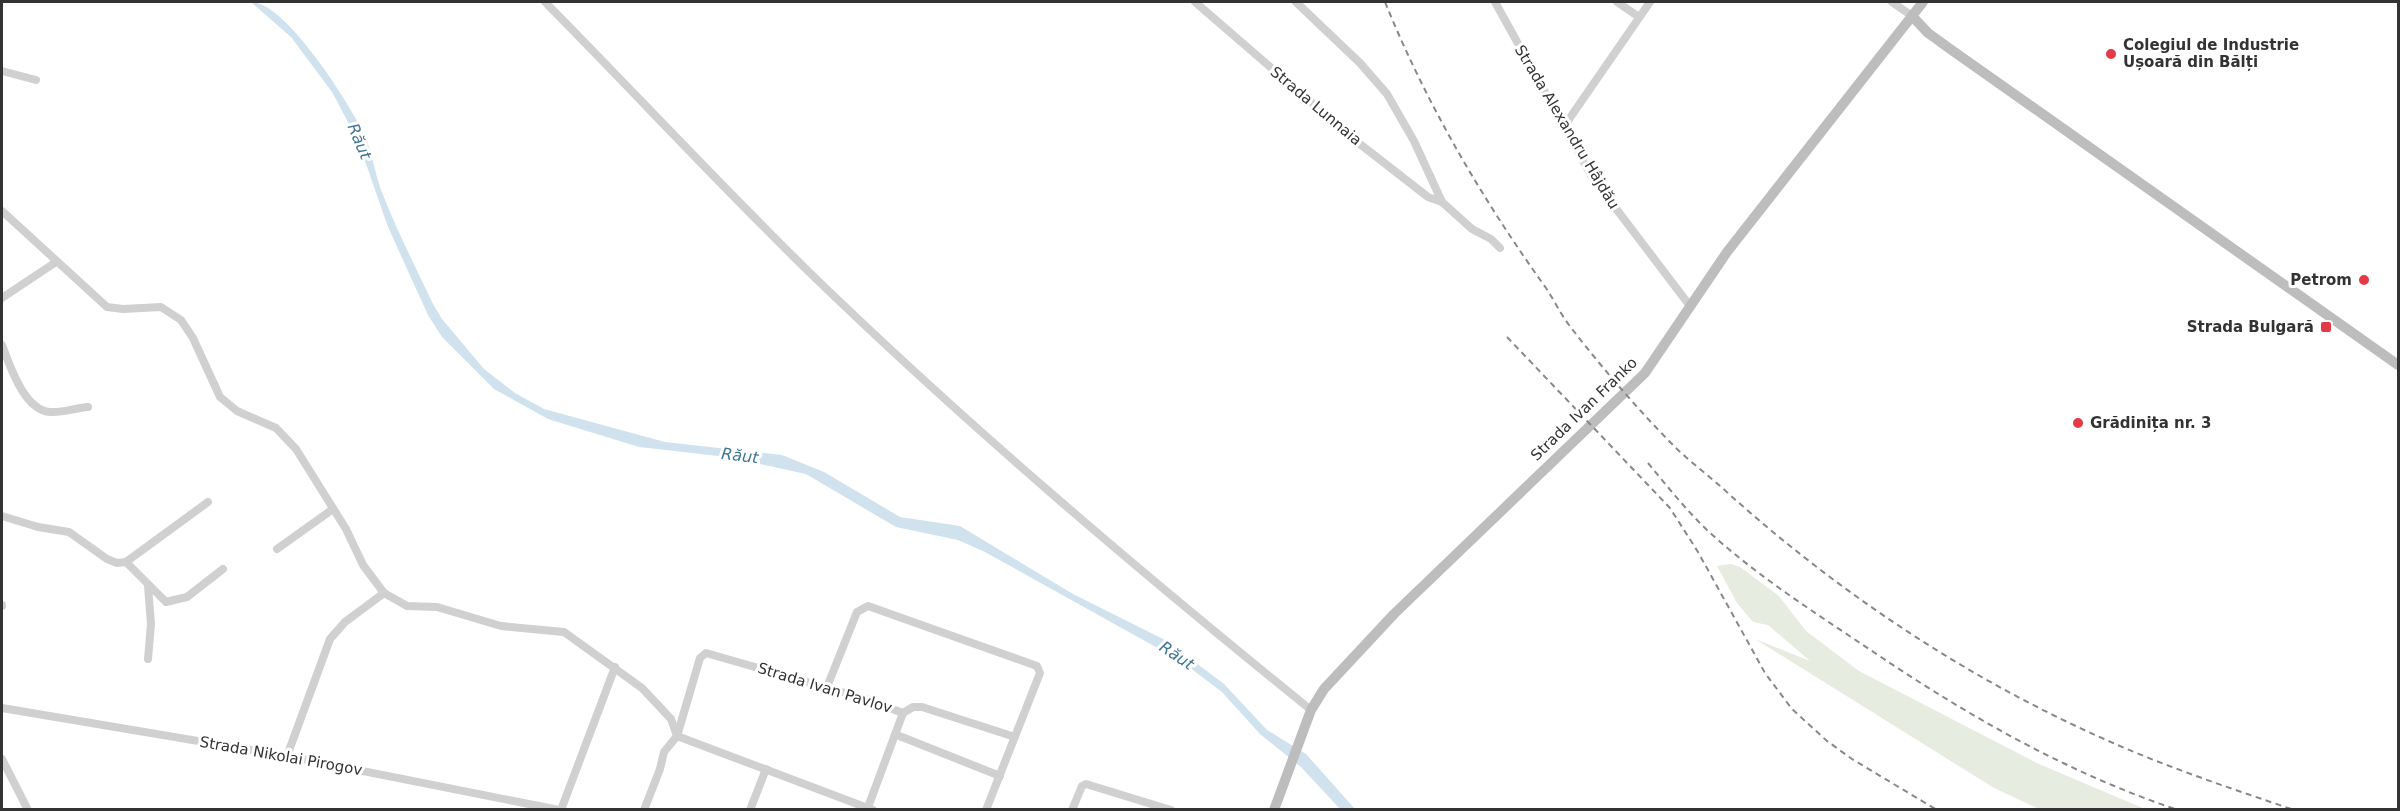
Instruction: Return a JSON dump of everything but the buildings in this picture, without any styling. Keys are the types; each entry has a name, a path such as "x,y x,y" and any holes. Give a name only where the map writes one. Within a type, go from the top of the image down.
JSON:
{"main road":[{"name":"Strada Ivan Franko","path":"1275,810 1311,710 1324,689 1394,614 1645,373 1727,252 1923,2"},
{"path":"1912,16 1928,33 1953,51 2398,365"}],"street":[{"path":"545,2 808,271 985,437 1078,518 1311,710"},
{"name":"Strada Lunnaia","path":"1195,2 1356,141 1428,197 1442,202"},
{"path":"1296,2 1360,63 1387,94 1414,141 1442,202 1472,230 1491,239 1500,248"},
{"name":"Strada Alexandru Hâjdău","path":"1495,2 1533,75 1565,125 1592,177 1690,306"},
{"path":"1617,2 1639,17"},
{"path":"1565,125 1650,2"},
{"path":"1892,2 1912,16"},
{"path":"2,71 36,80"},
{"path":"2,212 107,307 123,309 161,307 177,316 193,338 220,397 237,411 276,428 284,434 346,529 363,565 384,593 407,606 437,607 501,626 557,630 571,636 642,688 675,725 677,735 664,752 644,810"},
{"path":"2,298 56,262"},
{"path":"2,345 14,373 36,406 49,412 88,407"},
{"path":"2,516 38,527 69,531 107,559 117,563 126,562 208,502"},
{"path":"277,549 333,509"},
{"path":"126,562 163,600 177,601 187,597 223,569"},
{"path":"148,586 151,624 148,659"},
{"path":"287,756 330,639 345,622 384,593"},
{"path":"827,687 857,612 868,606 1034,664 1039,669 986,810"},
{"name":"Strada Ivan Pavlov","path":"677,735 703,653 827,687 903,713 922,707 1015,737"},
{"path":"560,810 615,667"},
{"name":"Strada Nikolai Pirogov","path":"2,708 287,756 560,810"},
{"path":"677,735 870,809 903,713"},
{"name":"Strada Ivan Pavlov","path":"897,735 1000,776"},
{"path":"2,759 28,810"},
{"path":"750,810 766,769"},
{"path":"1072,810 1083,785 1104,788 1171,810"}],"shaded area":[{"path":"1731,564 1740,567 1779,596 1806,631 1859,671 2039,764 2145,809 2039,809 1994,788 1755,639 1810,661 1768,625 1753,622 1737,603 1717,566"}],"water":[{"name":"Răut","path":"251,2 265,6 281,18 298,35 331,79 364,134 383,195 433,304 442,319 484,369 515,393 544,409 665,442 782,455 824,472 900,517 960,526 1073,594 1169,642 1224,684 1267,730 1306,754 1355,809 1340,809 1301,767 1260,734 1222,692 1181,661 985,552 958,540 896,527 806,474 727,457 639,447 548,419 494,389 442,337 428,315 388,227 358,141 332,92 291,37"}],"railway":[{"path":"1385,2 1418,77 1457,150 1522,254 1594,357 1683,455 1816,567 1908,632 1955,661 2053,715 2104,739 2174,768 2294,810"},
{"path":"1507,337 1670,508 1698,552 1765,673 1792,709 1827,741 1852,759 1937,810"},
{"path":"1648,463 1692,515 1746,563 1786,593 1905,673 1980,719 2057,760 2178,810"}],"place":[{"name":"Colegiul de Industrie Ușoară din Bălți","path":"2111,54"},
{"name":"Petrom","path":"2364,280"},
{"name":"Strada Bulgară","path":"2326,327"},
{"name":"Grădinița nr. 3","path":"2078,423"}]}
